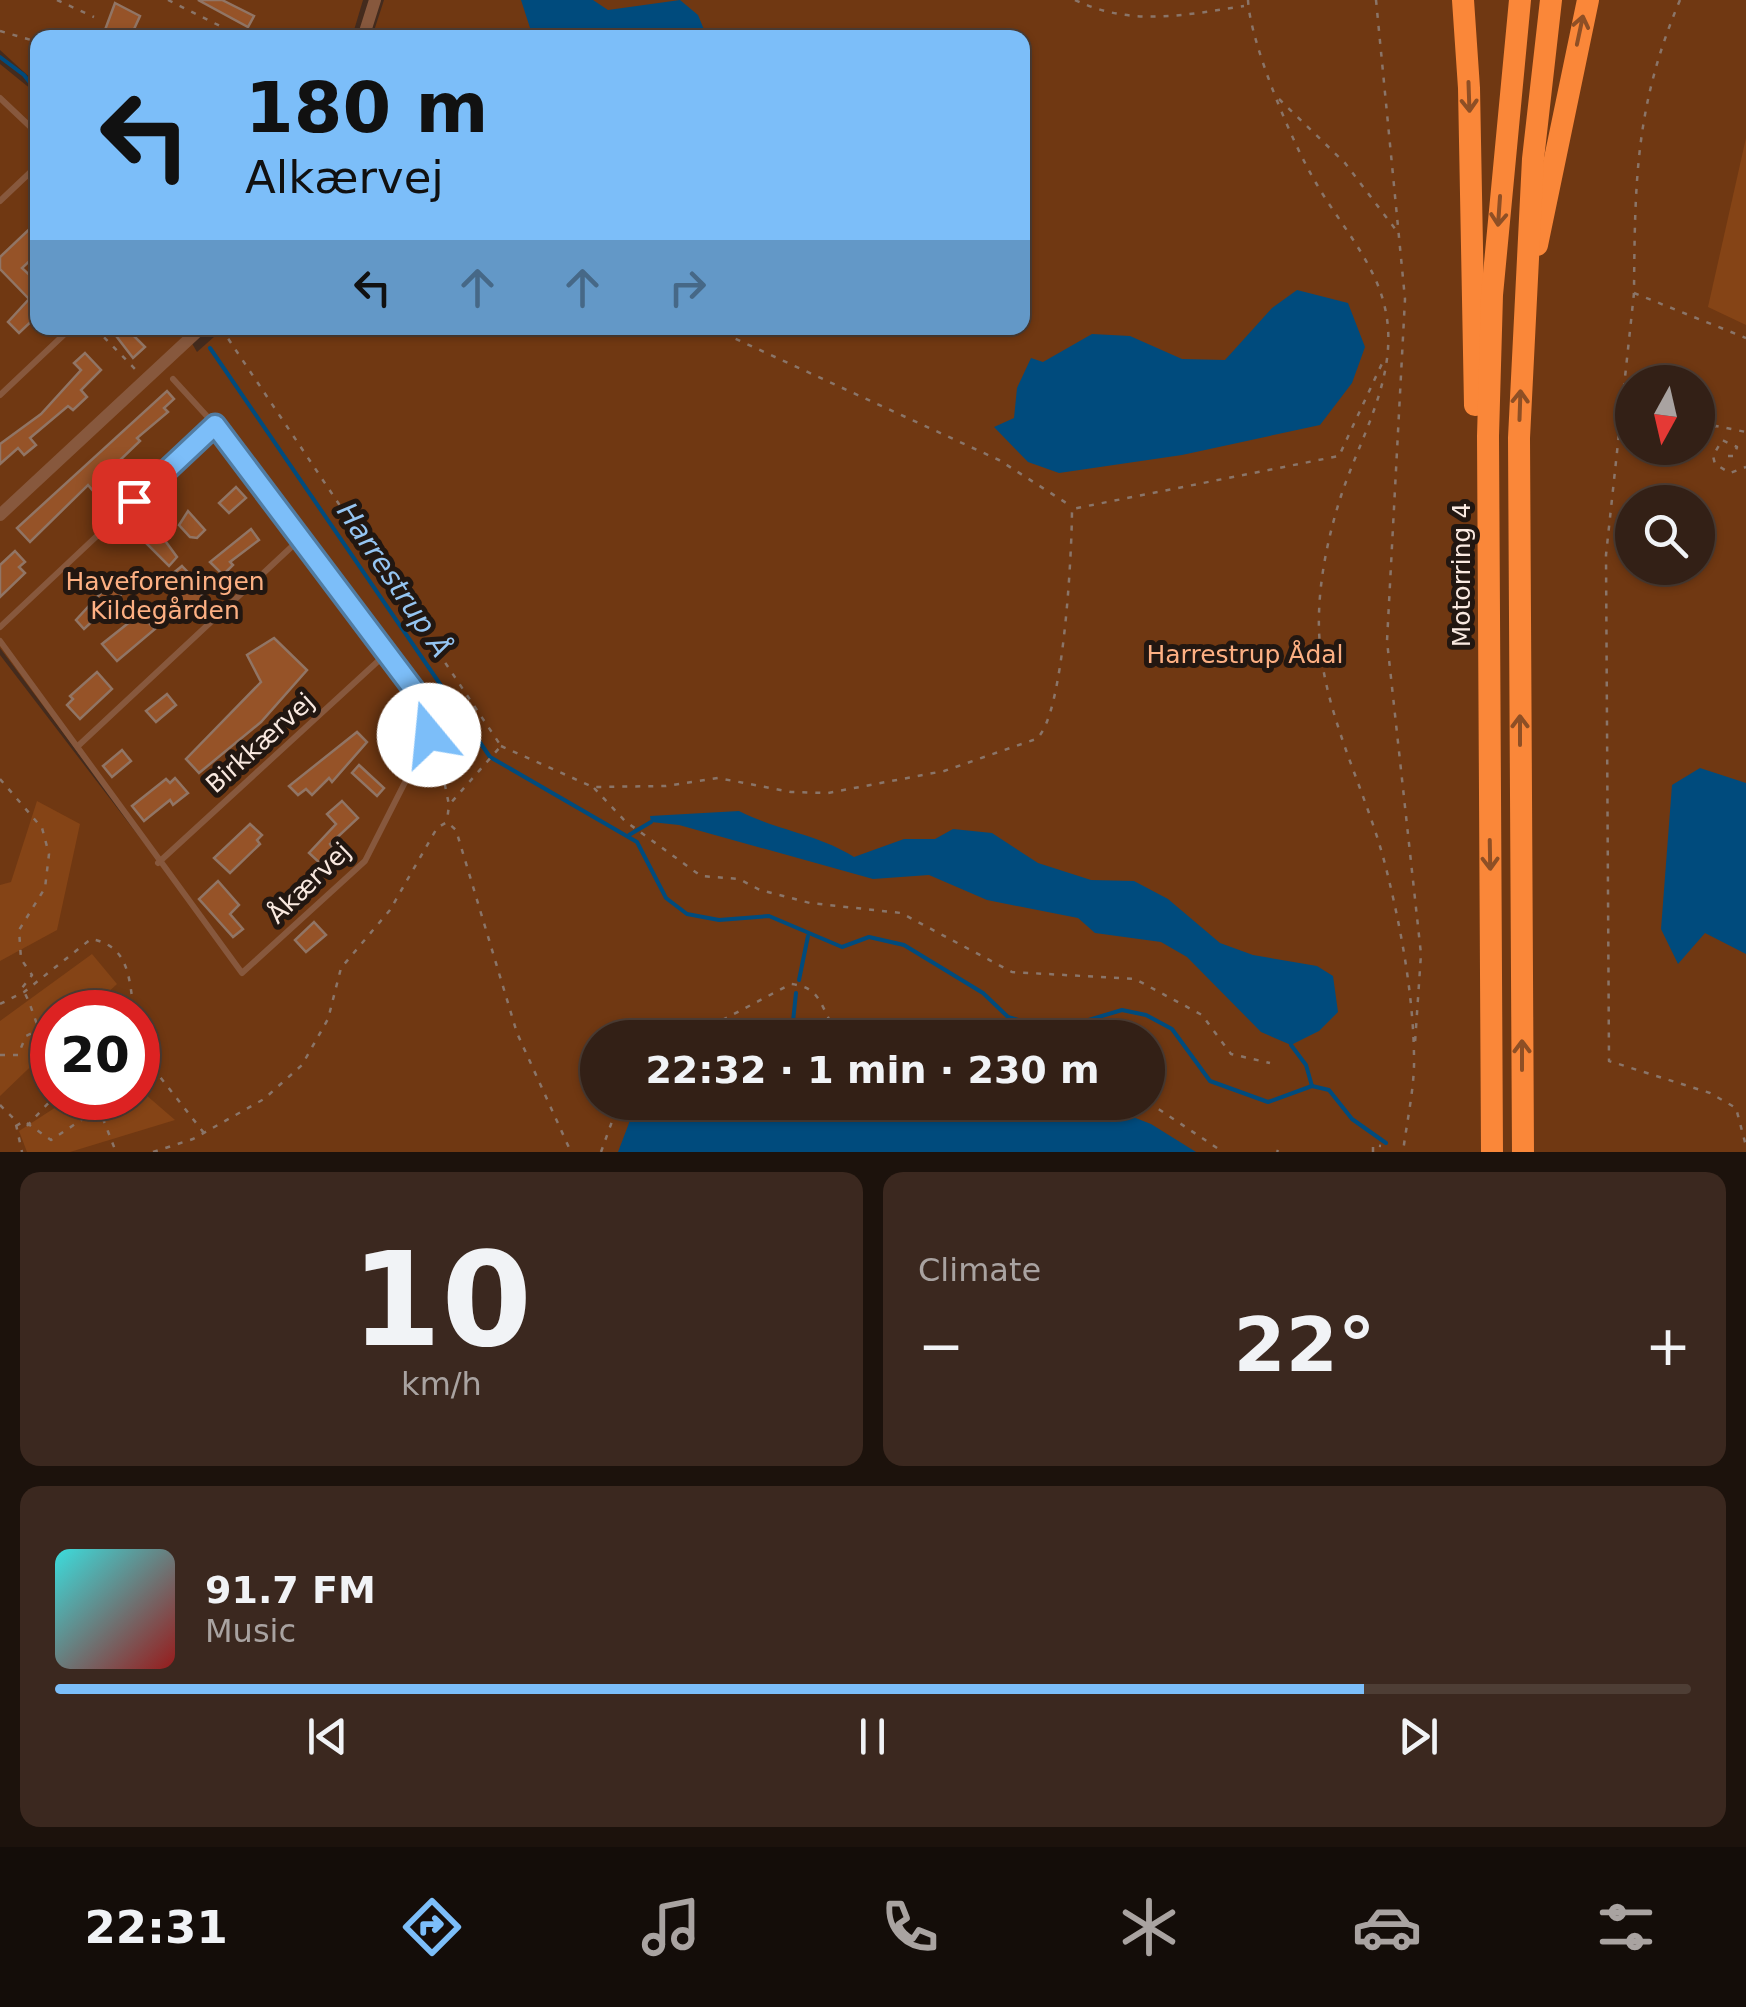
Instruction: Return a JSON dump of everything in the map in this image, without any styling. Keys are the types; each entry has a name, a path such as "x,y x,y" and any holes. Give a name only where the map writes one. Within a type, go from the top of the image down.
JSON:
{"highway":[{"path":"1463,0 1470,142 1476,481 1488,618"},
{"name":"Motorring 4","path":"1492,1152 1488,618 1492,295 1520,0"},
{"path":"1523,1152 1519,620 1523,296 1551,0"},
{"path":"1523,296 1554,179 1588,0"}],"street":[{"path":"366,30 375,0"},
{"path":"0,514 193,335"}],"lane":[{"path":"0,98 30,126"},
{"path":"0,200 30,173"},
{"path":"0,395 64,335"},
{"path":"172,379 215,425 388,652 430,711 429,735"},
{"path":"0,627 215,425"},
{"path":"78,746 302,538"},
{"name":"Åkærvej","path":"0,641 242,974 365,861 429,735"},
{"name":"Birkkærvej","path":"158,863 388,652"}],"path":[{"path":"58,0 94,17"},
{"path":"168,0 228,30"},
{"path":"1075,0 1125,17 1162,18 1247,3 1277,98 1314,181 1368,265 1385,307 1387,352 1382,390 1341,496 1328,547 1319,613 1320,658 1386,867 1410,1000 1414,1048"},
{"path":"1376,0 1400,236 1405,338 1387,628 1420,954 1419,1026 1403,1152"},
{"path":"1680,0 1655,58 1636,162 1634,293 1606,555 1608,1060 1710,1093 1736,1108 1746,1146"},
{"path":"0,31 30,40"},
{"path":"1277,98 1345,163 1400,236"},
{"path":"1634,293 1746,338"},
{"path":"102,335 145,380"},
{"path":"226,335 500,748 592,787 625,820 701,876 739,879 760,890 810,903 900,912 1012,972 1135,979 1202,1015 1231,1054 1270,1063"},
{"path":"592,787 650,787 718,778 791,792 859,790 944,771 1036,739 1047,729 1061,658 1072,508 1068,500 1026,480 998,460 727,335"},
{"path":"1072,508 1338,456 1387,352"},
{"path":"1715,427 1736,426 1746,432"},
{"path":"1728,456 1734,456 1737,448 1722,440 1713,456 1715,464 1730,473 1746,468"},
{"path":"429,735 438,747 440,777 449,805 447,822"},
{"path":"449,805 500,748"},
{"path":"0,779 44,831 50,860 46,888 19,930 21,959 32,974 22,988 30,1002"},
{"path":"153,1152 204,1133 264,1099 302,1064 328,1020 341,968 390,910 437,828 447,822"},
{"path":"447,822 456,830 517,1033 571,1152"},
{"path":"0,1004 24,992 82,942 91,939 108,942 122,956 129,990"},
{"path":"722,1020 791,984 808,986 816,993 830,1020"},
{"path":"0,1056 18,1055 30,1034"},
{"path":"160,1075 204,1133"},
{"path":"0,1106 12,1113 22,1152"},
{"path":"1165,1113 1223,1152"},
{"path":"26,1127 33,1120"},
{"path":"16,1126 24,1121 26,1127 51,1140 81,1120"},
{"path":"103,1120 116,1152"},
{"path":"595,1152 602,1150 612,1120"},
{"path":"1372,1152 1374,1145 1382,1146"}],"green space":[{"path":"0,0 363,0 354,30 30,30 30,78 0,50"},
{"name":"Harrestrup Ådal","path":"384,0 1746,0 1746,1152 0,1152 0,655 193,907 0,648 0,64 30,88 30,335 187,335 197,352 216,335 1030,335 1030,30 374,30"}],"shaded area":[{"path":"1746,138 1746,325 1708,307"},
{"path":"37,801 80,824 57,930 0,961 0,885 11,882"},
{"path":"92,954 117,984 111,990 43,990"},
{"path":"30,999 30,1067 0,1096 0,1021"},
{"path":"160,1107 175,1120 70,1152 27,1152 19,1131 36,1120 160,1120"}],"water":[{"path":"521,0 593,0 608,10 680,0 698,15 704,30 531,30"},
{"path":"1297,290 1348,303 1365,347 1352,383 1320,425 1182,455 1059,473 1028,462 994,427 1014,418 1017,388 1031,358 1043,362 1092,334 1130,336 1182,359 1225,360 1272,308"},
{"path":"1700,768 1746,783 1746,954 1705,933 1678,964 1661,929 1672,785"},
{"path":"739,811 854,857 904,839 935,839 953,829 992,833 1038,863 1091,880 1134,881 1168,899 1220,943 1253,955 1317,966 1333,976 1338,1012 1319,1031 1291,1045 1261,1032 1187,957 1161,942 1095,933 1078,918 987,900 929,875 873,879 679,825 651,822 650,816"},
{"path":"630,1120 1141,1120 1196,1152 618,1152"}],"building":[{"path":"198,0 222,0 254,16 248,27"},
{"path":"115,3 140,16 134,30 105,30"},
{"path":"30,229 30,260 22,268 30,276 30,323 19,333 8,322 29,299 0,269 0,257"},
{"path":"115,335 133,335 145,347 133,358"},
{"path":"85,353 101,370 81,390 87,397 73,410 68,406 30,438 36,445 24,455 18,448 0,464 0,444 41,414 81,370 74,363"},
{"path":"167,391 174,399 164,408 168,412 137,438 140,441 118,462 125,469 94,492 88,485 30,542 17,528"},
{"path":"236,487 246,498 229,513 219,503"},
{"path":"188,511 205,530 197,538 190,537 179,525"},
{"path":"251,529 259,540 230,562 233,565 223,575 210,562"},
{"path":"158,531 177,557 169,566 146,543"},
{"path":"15,551 25,562 19,567 25,573 0,597 0,565"},
{"path":"182,566 204,589 200,593 205,598 179,622 165,603 182,587 171,575"},
{"path":"118,581 126,590 84,629 76,620 110,583 113,586"},
{"path":"136,617 140,621 144,618 155,629 117,661 102,644"},
{"path":"274,638 307,670 261,722 199,773 186,759 261,682 247,655"},
{"path":"97,672 112,689 80,719 67,705 73,699 70,696"},
{"path":"167,694 176,705 156,722 146,711"},
{"path":"357,732 367,742 332,782 329,778 312,795 306,789 298,795 289,786"},
{"path":"122,750 131,761 112,777 103,766"},
{"path":"359,765 384,788 377,796 352,773"},
{"path":"175,778 188,793 173,805 170,800 144,821 132,806 166,779 170,783"},
{"path":"342,801 358,818 330,844 335,852 322,865 309,853 336,824 327,814"},
{"path":"250,824 262,835 257,840 260,844 230,873 214,858"},
{"path":"218,881 239,905 230,914 243,929 233,937 199,899"},
{"path":"314,922 326,935 306,952 295,940"}],"waterway":[{"name":"Harrestrup Å","path":"0,57 30,83"},
{"name":"Harrestrup Å","path":"210,348 490,757 637,842 666,898 687,914 719,920 769,916 842,947 869,937 904,945 983,993 1008,1017 1055,1030 1122,1010 1146,1015 1172,1029 1210,1081 1268,1102 1312,1086 1329,1090 1352,1119 1386,1143"},
{"path":"629,835 651,822"},
{"path":"799,980 808,936"},
{"path":"793,1020 796,993"},
{"path":"1291,1045 1306,1065 1312,1086"}],"route":[{"path":"134,501 215,425 430,711 429,735"}],"park label":[{"name":"Haveforeningen Kildegården","path":"165,596"}]}
